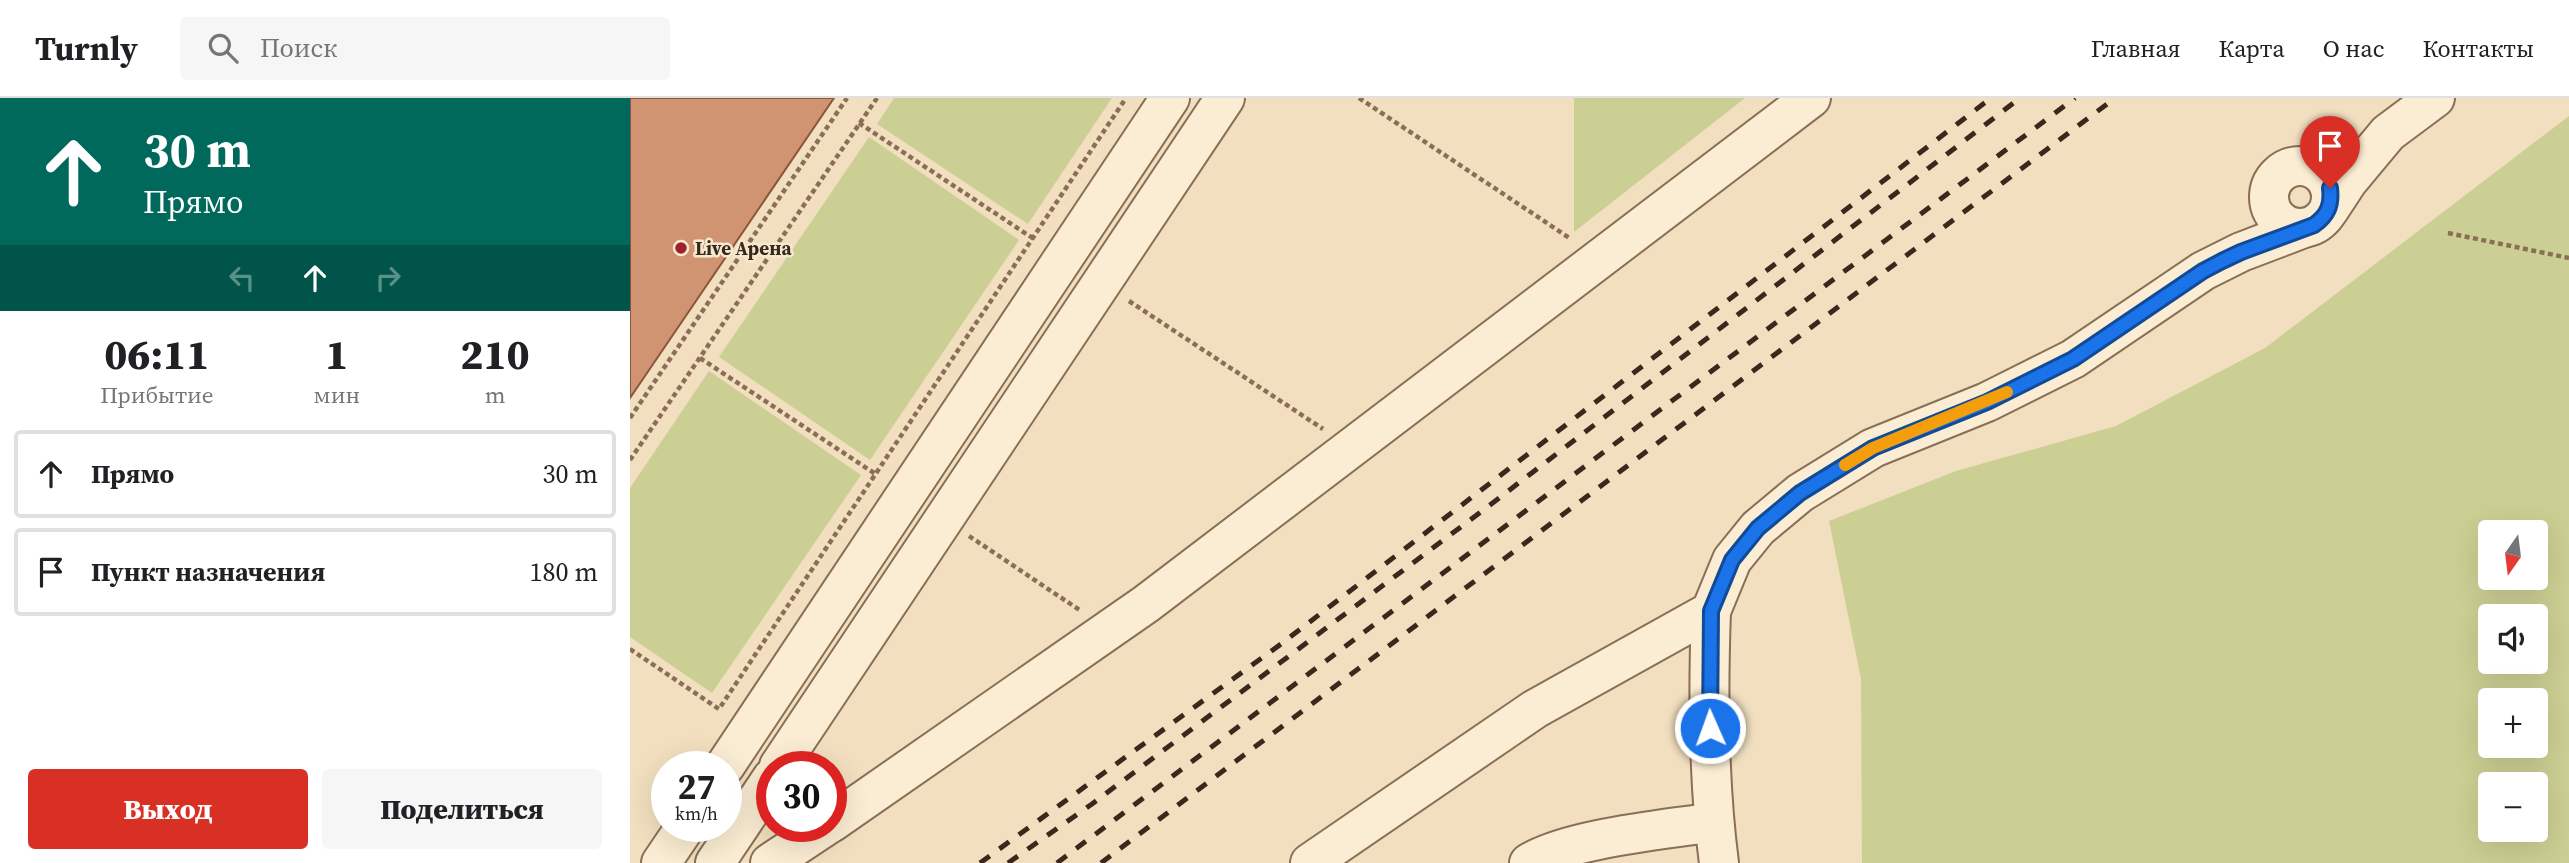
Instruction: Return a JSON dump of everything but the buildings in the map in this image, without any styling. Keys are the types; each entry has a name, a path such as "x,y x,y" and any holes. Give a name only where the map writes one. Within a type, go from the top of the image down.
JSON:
{"street":[{"path":"735,751 891,484 1064,258 1170,98"},
{"path":"789,751 1225,98"},
{"path":"847,811 1146,604 1811,98"},
{"path":"2203,271 2233,241 2284,176 2388,133 2435,98"},
{"path":"1719,863 1714,822 1709,680 1711,611 1732,560 1758,528 1800,493 1873,448 1987,402 2073,359 2203,271 2317,219 2388,133"},
{"path":"2308,167 2325,179 2330,188 2317,219 2293,228 2276,216 2270,196 2284,176 2308,167"},
{"path":"1310,863 1535,709 1711,611"},
{"path":"715,863 756,802"},
{"path":"1529,863 1540,856 1588,843 1714,822"},
{"path":"661,863 675,842"},
{"path":"770,863 802,842"}],"path":[{"path":"630,418 847,98"},
{"path":"630,460 877,98"},
{"path":"630,649 719,709 891,484 1033,238 1126,98"},
{"path":"1359,98 1575,242"},
{"path":"859,123 1064,258"},
{"path":"2448,233 2569,258"},
{"path":"1102,283 1325,430"},
{"path":"700,358 891,484"},
{"path":"944,520 1083,612"}],"green space":[{"path":"894,98 1112,98 1028,224 877,124"},
{"path":"1574,98 1745,98 1574,232"},
{"path":"2569,116 2569,863 1862,863 1861,679 1829,521 1956,471 2116,426 2265,348"},
{"path":"869,137 1019,240 870,460 719,357"},
{"path":"709,371 861,475 712,693 630,637 630,488"}],"railway":[{"path":"980,863 1281,644 1991,98"},
{"path":"1008,863 1092,804 1490,505 2020,98"},
{"path":"1057,863 2075,98"},
{"path":"1101,863 2115,98"}],"slow traffic":[{"path":"1845,465 1873,448 2007,392"}],"place":[{"name":"Live Арена","path":"681,248"}],"route":[{"path":"1710,728 1711,611 1732,560 1758,528 1800,493 1873,448 1987,402 2030,381 2073,359 2203,271 2241,252 2314,225 2329,209 2330,188"}]}
